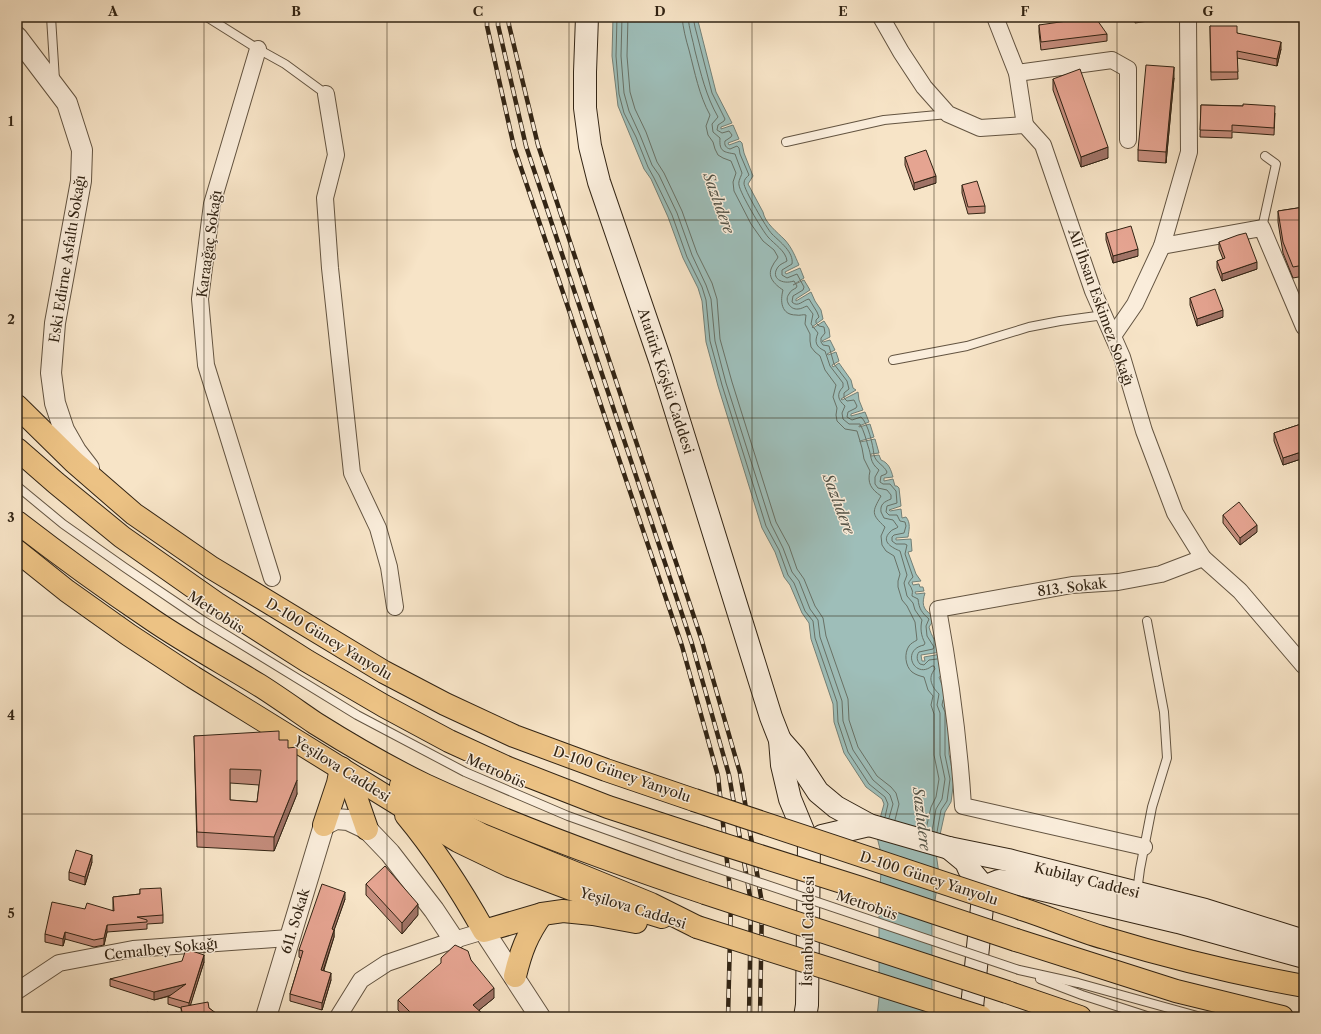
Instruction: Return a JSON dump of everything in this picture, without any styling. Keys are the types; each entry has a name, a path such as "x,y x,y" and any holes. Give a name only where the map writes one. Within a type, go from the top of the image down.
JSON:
{"main road":[{"name":"Atatürk Köşkü Caddesi","path":"587,17 585,108 590,146 599,182 660,360 771,717 780,740"},
{"name":"D-100 Güney Yanyolu","path":"17,406 74,462 134,514 212,568 397,679 445,704 514,736 606,770 1022,909 1104,938 1179,959 1255,977 1304,986"},
{"path":"17,449 122,537 216,603 384,706 449,742 508,768 608,807 1176,991 1282,1017"},
{"path":"17,522 48,546 152,620 208,656 260,686 317,724 371,756 424,784 549,838 625,866 1080,1017"},
{"name":"Yeşilova Caddesi","path":"17,551 67,591 129,635 193,677 458,841 510,866 584,893 697,927"},
{"path":"317,724 349,750 443,814 482,835 651,904 697,927 980,1017"},
{"name":"Kubilay Caddesi","path":"780,740 795,757 818,792 836,807 869,825 949,848 1008,860 1205,910 1304,941"},
{"path":"780,740 782,765 790,799 809,845 822,836 869,825"},
{"path":"324,825 338,783 341,768"},
{"path":"341,768 350,780 367,829"},
{"path":"395,802 434,850 484,931 542,914 563,911 593,914 646,924 697,927"},
{"name":"İstanbul Caddesi","path":"807,1013 809,845"},
{"path":"949,848 966,862 969,869 984,886 971,1017"},
{"name":"Kubilay Caddesi","path":"984,886 999,881 1010,882 1178,922 1304,957"},
{"path":"515,976 520,956 528,936 542,914"}],"street":[{"path":"881,17 901,52 924,87 948,114 980,128 1025,125 1017,72 995,17"},
{"path":"1113,336 1135,304 1162,246 1189,152 1188,17"},
{"name":"Eski Edirne Asfaltı Sokağı","path":"17,37 56,86 67,103 82,150 81,181 55,323 51,373 55,403 64,430 76,451 103,487"},
{"name":"Karaağaç Sokağı","path":"258,49 212,204 200,299 206,364 272,578"},
{"path":"1017,72 1112,60 1128,69 1128,140"},
{"path":"326,94 336,155 325,198 330,268 352,473 378,528 390,567 395,607"},
{"name":"Ali İhsan Eskimez Sokağı","path":"1025,125 1043,145 1093,291 1122,357 1144,431 1175,513 1203,558 1240,591 1304,666"},
{"path":"1162,246 1262,228 1304,327"},
{"name":"813. Sokak","path":"1144,847 963,806 961,769 950,675 938,609 1072,585 1118,582 1160,574 1203,558"},
{"path":"324,825 336,819 348,820 367,829 390,853 434,910 454,940"},
{"name":"611. Sokak","path":"269,1016 289,938 324,825"},
{"path":"338,1017 361,980 387,963 484,931 515,976 540,1017"},
{"name":"Cemalbey Sokağı","path":"17,991 59,963 133,949 289,938"}],"lane":[{"path":"51,17 56,86"},
{"path":"208,17 258,49 285,64 326,94"},
{"path":"786,142 884,120 948,114"},
{"path":"1262,228 1276,164 1264,156"},
{"path":"893,360 967,346 1029,327 1104,315"},
{"name":"Metrobüs","path":"17,486 63,524 202,620 357,715 465,772 568,816 678,855 1019,970 1082,995 1150,1017"},
{"path":"1137,893 1152,807 1167,758 1164,712 1147,621"},
{"name":"Metrobüs","path":"1019,970 1078,983 1201,1017"}],"water":[{"name":"Sazlıdere","path":"613,17 697,17 716,92 732,123 721,127 721,129 733,125 739,139 728,143 729,145 740,141 742,143 744,153 753,176 748,184 766,220 785,240 796,258 799,265 785,272 786,274 800,268 804,278 793,285 804,280 810,290 796,299 796,301 811,292 821,310 823,319 812,327 813,328 824,321 829,329 830,337 822,341 830,340 835,350 827,354 836,352 839,361 832,365 833,367 839,363 851,380 853,388 856,390 841,399 842,400 858,392 863,410 851,414 851,416 865,412 869,422 859,427 870,424 874,437 860,442 875,439 879,453 871,454 871,456 879,455 881,460 888,465 893,477 884,478 884,481 893,479 895,486 899,488 901,506 889,510 901,509 902,518 906,517 909,522 908,537 896,538 896,540 911,539 912,551 908,552 916,574 921,581 912,582 913,585 919,584 920,587 923,587 924,591 915,592 916,594 925,593 923,600 924,606 932,615 933,621 929,627 941,652 921,655 922,661 925,661 924,657 941,654 945,674 939,677 942,685 946,683 949,711 949,754 954,779 951,802 945,812 936,853 939,874 932,920 932,1017 877,1017 879,998 879,902 882,857 876,833 884,804 882,799 866,787 844,753 834,722 833,704 811,639 809,623 802,613 790,585 784,577 775,552 762,528 706,342 702,301 698,288 683,258 668,217 651,179 644,169 618,106 612,56"}],"building":[{"path":"1095,17 1107,34 1041,42 1039,25"},
{"path":"1304,24 1304,35 1301,34"},
{"path":"1210,26 1237,26 1237,33 1281,42 1277,59 1237,51 1238,72 1211,72"},
{"path":"1146,65 1174,67 1166,152 1138,150"},
{"path":"1080,69 1108,147 1081,157 1053,79"},
{"path":"1243,104 1275,106 1274,128 1232,125 1232,131 1200,130 1201,105 1243,106"},
{"path":"926,150 936,176 914,183 905,157"},
{"path":"977,181 985,206 968,207 962,185"},
{"path":"1304,207 1304,265 1293,267 1283,242 1278,211"},
{"path":"1131,226 1138,249 1113,256 1106,233"},
{"path":"1246,233 1257,262 1222,274 1217,261 1225,258 1219,242"},
{"path":"1215,289 1223,310 1197,319 1190,298"},
{"path":"1304,423 1304,451 1283,458 1274,433"},
{"path":"1239,502 1257,525 1240,538 1223,515"},
{"path":"279,731 279,740 288,740 288,748 297,747 297,780 274,837 197,832 194,736","holes":["230,769 261,770 257,802 230,800"]},
{"path":"76,850 92,855 85,877 69,872"},
{"path":"385,866 418,904 402,923 366,884"},
{"path":"322,884 345,892 332,929 334,930 321,970 331,973 322,1003 290,994 303,951 299,950"},
{"path":"161,888 163,915 137,917 147,920 147,922 107,925 104,938 94,940 65,932 63,939 45,934 52,902 85,909 87,903 114,911 113,897 140,894 140,889"},
{"path":"455,945 468,951 471,960 494,988 473,1005 486,1017 415,1017 398,1000 441,963 441,958"},
{"path":"186,949 204,955 189,1003 168,997 186,984 154,992 110,979 182,961"},
{"path":"208,1002 209,1008 221,1017 183,1017 181,1007"},
{"path":"148,1012 152,1017 140,1017"},
{"path":"25,1014 37,1017 24,1017"}],"railway":[{"path":"487,17 487,26 514,147 682,646 718,776 731,899 728,1017"},
{"path":"498,17 498,25 526,146 692,644 729,775 751,902 749,1017"},
{"path":"508,17 538,145 702,641 740,773 762,903 760,1017"}]}
